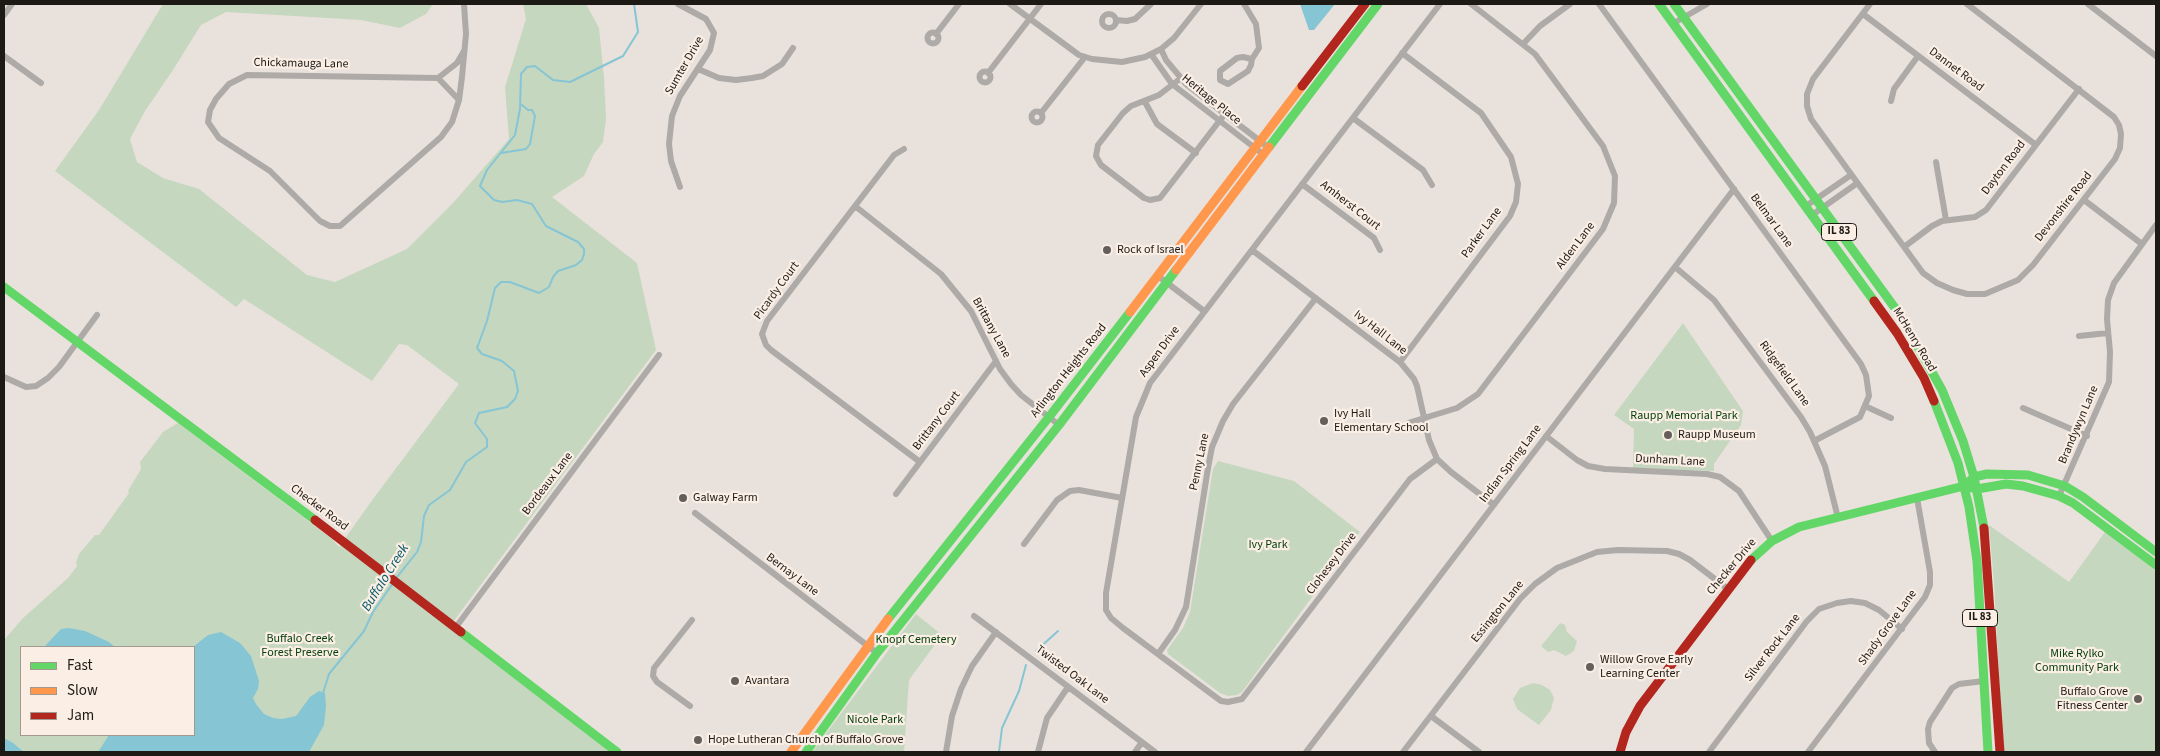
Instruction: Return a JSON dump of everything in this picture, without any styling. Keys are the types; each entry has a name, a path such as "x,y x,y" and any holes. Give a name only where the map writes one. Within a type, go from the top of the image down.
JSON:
{"main road":[{"name":"Arlington Heights Road","path":"791,752 867,646 1050,417 1365,4"},
{"name":"Arlington Heights Road","path":"806,752 877,653 1110,357 1378,4"},
{"name":"McHenry Road","path":"1659,4 1878,306 1916,365 1941,417 1964,486 1977,561 1988,752"},
{"name":"McHenry Road","path":"1674,4 1900,315 1925,358 1951,411 1974,477 1986,537 2000,752"},
{"name":"Checker Road","path":"4,287 388,575 617,752"},
{"path":"1110,357 1126,323 1124,319"},
{"path":"1964,486 1974,477 1987,474 2028,475 2065,486 2083,497 2156,552"},
{"path":"1964,486 1977,489 2006,484 2042,490 2059,496 2073,503 2156,565"},
{"name":"Checker Drive","path":"1620,752 1626,732 1640,706 1754,556 1772,540 1799,528 1964,486"}],"street":[{"path":"4,15 12,4"},
{"name":"Chickamauga Lane","path":"438,78 247,74 229,84 216,99 210,110 208,122 219,138 270,172 320,221 336,227 350,219 441,137 452,122 459,100 466,34 464,4"},
{"name":"Sumter Drive","path":"678,4 703,16 713,27 712,44 680,96 670,125 670,153 680,187"},
{"path":"936,34 959,4"},
{"path":"1010,4 1060,42 1085,57 1106,62 1134,60 1161,49 1174,38 1201,4"},
{"path":"988,73 1041,4"},
{"path":"1116,20 1127,21 1135,18 1151,4"},
{"path":"1244,4 1256,24 1259,49 1252,59 1249,69 1230,83 1225,84 1220,80 1220,71 1237,58 1252,59"},
{"name":"Aspen Drive","path":"1251,688 1242,699 1228,702 1221,700 1111,618 1106,610 1106,593 1136,417 1150,383 1440,4"},
{"name":"Alden Lane","path":"1408,423 1457,408 1478,394 1603,230 1614,202 1615,176 1603,146 1544,64 1523,44 1471,4"},
{"path":"1523,44 1540,26 1570,4"},
{"name":"Belmar Lane","path":"1599,4 1861,364 1869,386 1869,396 1865,406"},
{"path":"1674,23 1683,16 1707,4"},
{"name":"Devonshire Road","path":"1870,4 1813,79 1807,94 1807,106 1811,119 1856,184 1923,273 1937,283 1967,294 1985,294 2018,280 2033,265 2115,159 2122,143 2120,126 2114,117 1967,4"},
{"path":"2088,4 2156,56"},
{"name":"Dannet Road","path":"1863,14 2036,144"},
{"path":"698,69 720,78 736,80 763,76 782,64 792,48"},
{"name":"Heritage Place","path":"1161,49 1166,60 1181,78 1266,152"},
{"path":"459,100 438,78 457,63 464,51"},
{"name":"Parker Lane","path":"1400,362 1510,216 1516,202 1518,184 1511,157 1481,113 1402,53"},
{"name":"Heritage Place","path":"1152,54 1172,84 1219,122 1257,145"},
{"path":"4,56 41,83"},
{"path":"1891,101 1894,89 1918,56"},
{"path":"1040,113 1085,57"},
{"path":"1181,78 1159,95 1132,106 1123,113 1098,145 1096,156 1101,165 1144,198 1155,200 1166,192 1224,115"},
{"name":"Dayton Road","path":"1904,247 1932,226 1946,220 1975,217 1986,210 2079,89"},
{"path":"1145,102 1157,124 1196,153"},
{"path":"1353,118 1423,170 1432,185"},
{"name":"Picardy Court","path":"904,149 894,155 767,321 762,334 766,345 771,350 920,462"},
{"path":"1936,162 1946,220"},
{"path":"1806,206 1851,176"},
{"name":"Amherst Court","path":"1302,184 1374,238 1380,250"},
{"path":"1812,215 1856,184"},
{"name":"Indian Spring Lane","path":"1306,752 1734,189"},
{"path":"2084,200 2142,244"},
{"name":"Brittany Lane","path":"855,206 942,274 970,311 996,361 1011,384 1058,424"},
{"name":"Brandywyn Lane","path":"2059,496 2087,436 2109,382 2108,300 2114,284 2156,226"},
{"name":"Ivy Hall Lane","path":"1252,250 1400,362 1414,379 1429,440 1437,459 1450,472 1494,505"},
{"name":"Ridgefield Lane","path":"1675,267 1714,300 1800,417 1814,441 1825,466 1838,518"},
{"path":"1158,276 1204,311"},
{"name":"Penny Lane","path":"1158,654 1175,630 1186,607 1208,468 1219,429 1233,404 1316,298"},
{"path":"4,377 26,387 36,386 59,367 97,315"},
{"path":"2079,336 2108,333"},
{"name":"Bordeaux Lane","path":"456,627 659,355"},
{"name":"Brittany Court","path":"896,494 996,361"},
{"path":"1814,441 1860,418 1865,406 1890,418"},
{"path":"2023,408 2087,436"},
{"name":"Dunham Lane","path":"1546,436 1577,460 1588,466 1605,469 1707,474 1720,477 1739,491 1772,540"},
{"name":"Clohesey Drive","path":"1251,688 1410,480 1437,459"},
{"path":"1024,544 1057,500 1070,491 1080,490 1122,498"},
{"name":"Shady Grove Lane","path":"1808,752 1925,597 1930,584 1930,572 1917,498"},
{"name":"Bernay Lane","path":"695,513 877,653"},
{"name":"Essington Lane","path":"1403,752 1520,599 1535,584 1557,568 1575,559 1597,552 1667,551 1679,554 1690,560 1728,589"},
{"name":"Silver Rock Lane","path":"1708,752 1807,621 1819,609 1836,603 1851,601 1865,604 1879,610 1902,629"},
{"name":"Twisted Oak Lane","path":"974,616 1156,752"},
{"path":"690,706 653,676 654,668 692,620"},
{"path":"946,752 952,716 961,689 972,666 996,632"},
{"path":"1935,752 1929,743 1928,737 1930,722 1952,688 1959,684 1984,680"},
{"path":"1038,752 1047,718 1068,687"},
{"path":"1431,716 1479,752"},
{"path":"1135,752 1142,742"}],"green space":[{"name":"Buffalo Creek Forest Preserve","path":"163,4 433,4 426,14 400,28 361,20 226,12 201,25 145,111 130,139 137,162 163,178 199,189 307,275 335,282 407,249 452,204 509,139 505,87 526,19 523,4 586,4 599,28 606,119 603,142 594,154 584,176 552,197 637,263 656,350 450,626 613,752 4,752 4,640 23,618 68,578 77,566 79,554 95,535 99,535 129,493 128,491 141,469 140,462 163,432 178,423 332,539 339,547 459,384 407,345 399,344 372,381 244,299 236,307 55,171 99,110"},
{"name":"Raupp Memorial Park","path":"1683,323 1743,411 1741,425 1714,464 1714,471 1633,468 1634,429 1614,415"},
{"name":"Ivy Park","path":"1218,461 1294,481 1360,532 1242,692 1237,695 1228,696 1220,693 1168,654 1167,650 1183,628 1190,612 1213,469"},
{"name":"Mike Rylko Community Park","path":"1989,525 2069,582 2105,532 2156,570 2156,752 2003,752"},
{"name":"Nicole Park","path":"916,614 942,635 909,680 904,752 812,752"},
{"path":"1560,623 1565,625 1567,632 1577,641 1574,651 1566,656 1554,650 1548,652 1541,646"},
{"path":"1533,683 1542,685 1550,690 1554,698 1551,710 1539,725 1517,709 1513,699 1520,688"}],"water":[{"path":"1300,4 1335,4 1314,30 1309,30"},
{"path":"69,628 85,631 114,646 45,646 61,629"},
{"path":"221,632 240,643 251,656 259,681 258,689 253,698 264,714 282,719 296,716 310,697 319,691 325,693 324,725 309,752 98,752 108,736 195,736 194,646 208,635"},
{"path":"4,738 13,743 24,752 4,752"}],"waterway":[{"name":"Buffalo Creek","path":"397,577 417,552 421,542 424,516 429,505 450,490 466,462 487,447 487,439 475,423 479,413 507,407 515,399 518,391 514,371 502,361 482,354 477,348 487,321 495,288 501,282 510,282 539,293 549,287 558,271 576,265 582,260 584,254 584,249 578,242 546,226 532,204 517,200 502,202 494,200 480,186 487,170 515,135 520,109 521,74 527,67 535,66 553,80 570,82 623,56 638,32 634,4"},
{"path":"501,153 526,149 530,144 535,116 532,110 528,110 522,105"},
{"name":"Buffalo Creek","path":"323,693 329,674 364,631 373,612 393,583"},
{"path":"1036,651 1058,631"},
{"path":"999,752 1002,728 1019,691 1026,665"}],"traffic: fast":[{"path":"1269,147 1378,4"},
{"path":"1659,4 1874,301"},
{"path":"1674,4 1900,315 1942,390 1963,441 1974,477 1984,528"},
{"path":"806,752 877,653 1059,425 1176,270"},
{"path":"4,287 315,520"},
{"path":"888,619 1130,312"},
{"path":"1934,401 1958,463 1969,507 1977,561 1988,752"},
{"path":"1751,560 1772,541 1799,527 1964,486 1974,477 1987,474 2028,475 2065,486 2083,497 2156,552"},
{"path":"1964,486 1977,489 2006,484 2023,486 2059,496 2073,503 2156,565"},
{"path":"461,632 617,752"}],"traffic: slow":[{"path":"1130,312 1302,86"},
{"path":"1176,270 1269,147"},
{"path":"791,752 888,619"}],"traffic: jam":[{"path":"1302,86 1365,4"},
{"path":"1874,301 1897,333 1924,378 1934,401"},
{"path":"315,520 461,632"},
{"path":"1984,528 2000,752"},
{"path":"1620,752 1626,732 1640,706 1751,560"}],"place":[{"name":"Rock of Israel","path":"1107,250"},
{"name":"Ivy Hall Elementary School","path":"1324,421"},
{"name":"Raupp Museum","path":"1668,435"},
{"name":"Galway Farm","path":"683,498"},
{"name":"Willow Grove Early Learning Center","path":"1590,667"},
{"name":"Avantara","path":"735,681"},
{"name":"Buffalo Grove Fitness Center","path":"2138,699"},
{"name":"Hope Lutheran Church of Buffalo Grove","path":"698,740"}],"park label":[{"name":"Knopf Cemetery","path":"916,640"}]}
